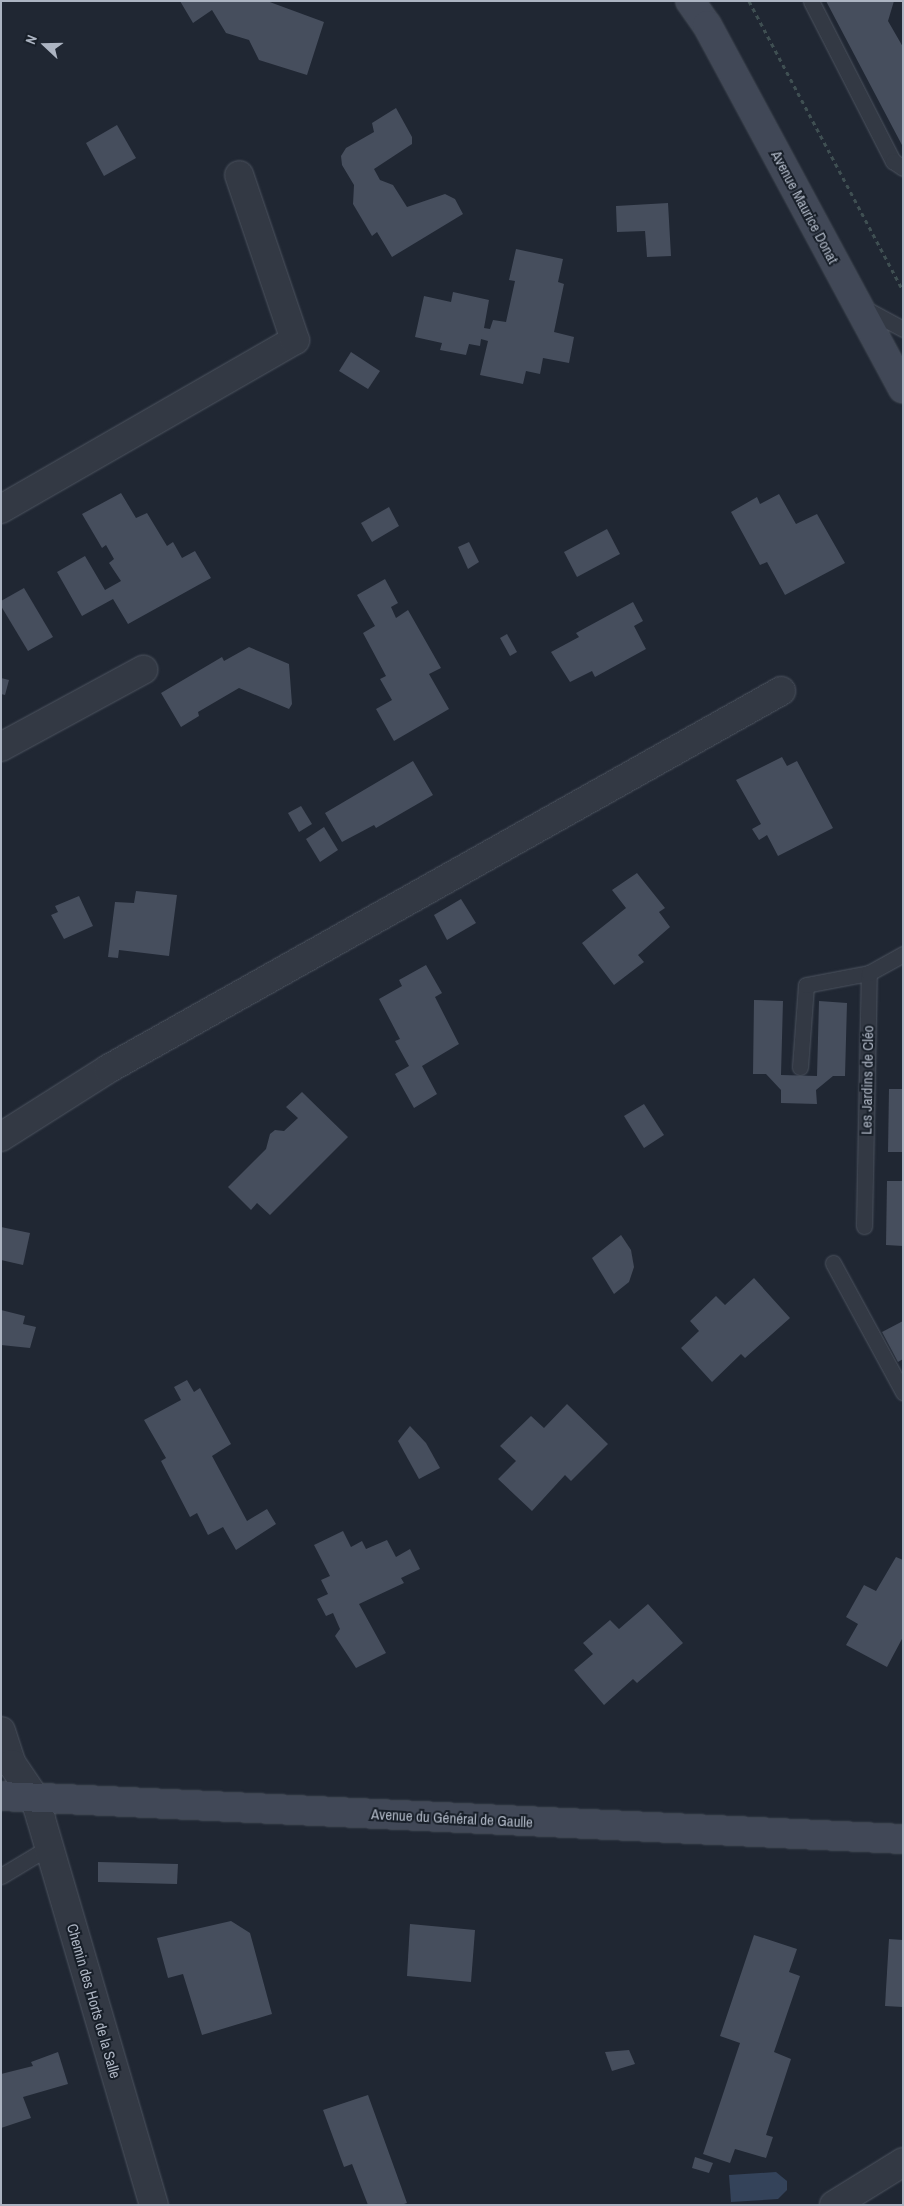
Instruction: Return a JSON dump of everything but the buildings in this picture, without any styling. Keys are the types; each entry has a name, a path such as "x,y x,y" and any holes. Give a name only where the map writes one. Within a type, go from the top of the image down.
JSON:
{"main road":[{"name":"Avenue Maurice Donat","path":"690,1 706,13 903,389"},
{"name":"Avenue du Général de Gaulle","path":"1,1796 903,1839"}],"street":[{"path":"1,508 295,340 239,174"},
{"path":"1,747 143,670"},
{"path":"1,1137 108,1070 781,691"},
{"name":"Chemin des Horts de la Salle","path":"1,1731 12,1764 34,1797 154,2205"},
{"path":"834,2205 903,2162"}],"lane":[{"path":"811,1 893,161 903,168"},
{"path":"857,304 903,328"},
{"path":"800,1068 806,985 869,973 903,954"},
{"name":"Les Jardins de Cléo","path":"864,1226 869,973"},
{"path":"833,1263 903,1392"},
{"path":"1,1876 49,1848"}],"path":[{"path":"749,1 903,291"}],"water":[{"path":"776,2172 787,2181 787,2190 778,2199 731,2202 729,2175"}]}
